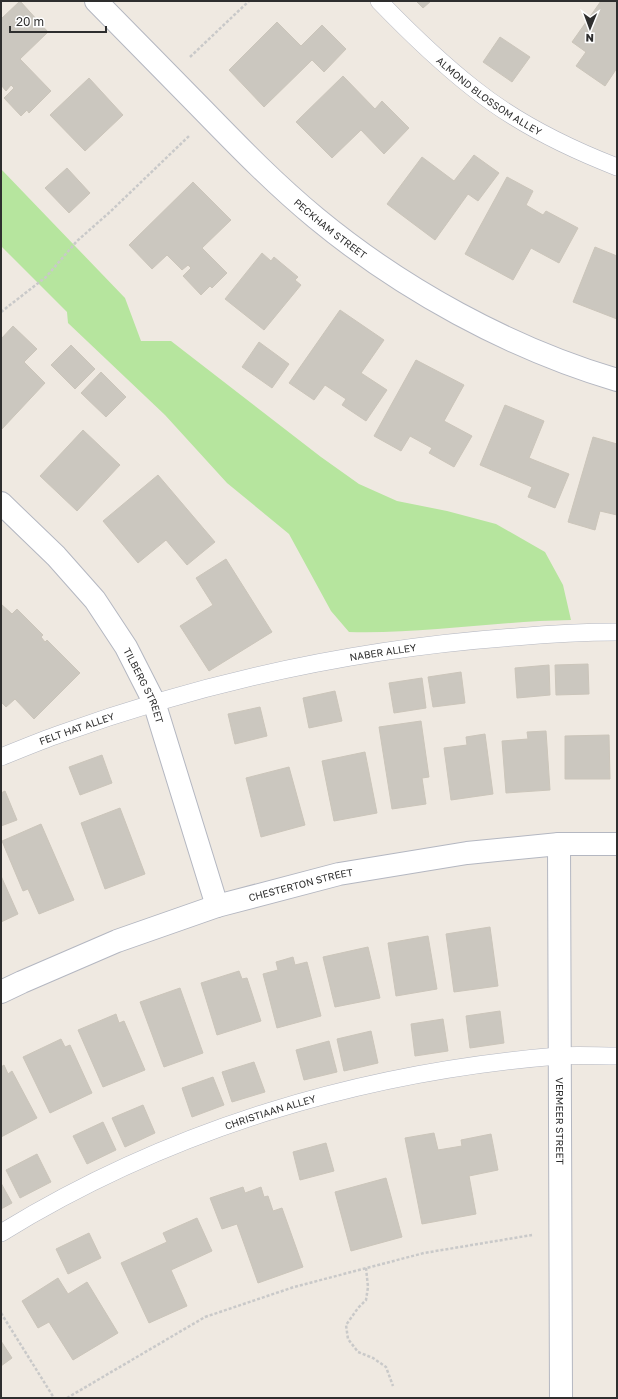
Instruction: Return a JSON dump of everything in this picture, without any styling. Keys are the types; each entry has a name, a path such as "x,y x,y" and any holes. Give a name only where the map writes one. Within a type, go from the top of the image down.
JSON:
{"street":[{"name":"PECKHAM STREET","path":"96,1 259,167 316,218 389,273 455,312 524,346 617,380"},
{"name":"TILBERG STREET","path":"1,503 56,556 95,600 126,647 154,702 217,906"},
{"name":"CHESTERTON STREET","path":"1,992 117,941 217,906 339,874 467,853 559,844 617,844"},
{"name":"VERMEER STREET","path":"559,844 561,1398"}],"lane":[{"name":"ALMOND BLOSSOM ALLEY","path":"379,1 426,47 473,89 518,119 550,136 617,167"},
{"name":"NABER ALLEY","path":"154,702 260,674 350,656 466,640 586,632 617,632"},
{"name":"FELT HAT ALLEY","path":"1,757 59,734 154,702"},
{"name":"CHRISTIAAN ALLEY","path":"1,1233 34,1212 110,1173 190,1139 271,1110 375,1083 460,1067 560,1056 617,1056"}],"path":[{"path":"170,76 249,1"},
{"path":"1,312 46,277 77,241 111,211 209,116"},
{"path":"67,1398 205,1317 294,1287 424,1253 532,1235"},
{"path":"366,1268 368,1287 366,1300 358,1308 346,1325 348,1339 358,1352 373,1358 386,1367 393,1386"},
{"path":"1,1313 54,1398"}],"green space":[{"path":"1,169 125,298 141,341 171,341 321,457 359,484 397,501 447,511 496,524 545,552 563,585 571,620 404,631 349,632 331,611 289,534 227,483 165,415 68,323 67,312 1,246"}],"building":[{"path":"20,1 48,32 20,59 51,91 29,113 27,110 21,116 4,98 14,88 11,85 6,91 1,85 1,19"},
{"path":"416,1 431,1 423,8"},
{"path":"601,1 617,1 617,68 605,86 576,66 586,52 572,42"},
{"path":"277,22 301,46 322,25 346,49 324,72 312,60 264,107 229,70"},
{"path":"500,37 530,57 512,82 483,62"},
{"path":"343,76 375,109 382,101 409,128 384,154 361,130 332,158 296,122"},
{"path":"89,78 123,115 85,151 50,115"},
{"path":"474,155 499,173 478,201 468,194 435,240 387,204 422,157 454,181"},
{"path":"67,168 90,193 69,213 45,188"},
{"path":"507,177 533,191 526,205 543,215 546,211 578,228 559,263 531,248 513,280 465,254"},
{"path":"193,182 231,220 202,248 227,273 212,288 210,286 201,295 183,276 191,268 188,265 182,270 167,255 152,269 129,245"},
{"path":"595,247 617,256 617,319 573,302"},
{"path":"262,253 271,261 274,257 298,277 295,280 301,285 264,330 225,299"},
{"path":"340,310 384,340 361,373 387,390 366,421 342,405 346,399 325,385 314,400 289,383"},
{"path":"13,326 37,349 24,362 45,383 1,430 1,339"},
{"path":"259,342 289,364 272,388 242,367"},
{"path":"71,345 95,369 75,389 51,365"},
{"path":"416,360 464,385 444,421 472,436 454,467 429,453 432,448 410,436 401,451 374,436"},
{"path":"101,372 126,397 106,417 81,393"},
{"path":"505,405 544,421 529,458 569,474 555,508 528,497 532,487 480,465"},
{"path":"83,430 120,465 77,511 40,476"},
{"path":"593,437 617,444 617,515 600,511 595,530 568,522"},
{"path":"158,475 215,542 187,565 166,540 138,563 103,521"},
{"path":"226,559 272,632 209,671 180,626 213,605 196,578"},
{"path":"1,604 12,614 17,609 43,635 41,637 45,642 47,640 80,673 34,719 15,699 6,707 1,702"},
{"path":"588,664 589,694 556,695 555,665"},
{"path":"549,665 550,695 517,698 515,668"},
{"path":"461,672 465,703 433,707 428,677"},
{"path":"422,678 426,708 394,713 389,683"},
{"path":"335,691 342,721 309,728 303,698"},
{"path":"260,707 267,736 235,744 228,714"},
{"path":"421,721 429,777 422,778 426,804 392,809 379,727"},
{"path":"546,731 550,790 506,793 502,741 528,739 527,732"},
{"path":"485,734 493,794 451,800 444,748 467,745 466,737"},
{"path":"609,735 610,779 565,779 565,736"},
{"path":"365,752 377,813 334,821 322,761"},
{"path":"102,755 112,783 80,795 69,767"},
{"path":"289,767 305,825 261,837 246,778"},
{"path":"5,791 17,820 1,826 1,793"},
{"path":"120,808 145,874 105,889 81,823"},
{"path":"41,824 74,900 39,914 28,889 23,891 2,841"},
{"path":"1,876 18,914 1,922"},
{"path":"490,927 498,986 454,992 446,934"},
{"path":"428,936 437,989 396,996 388,943"},
{"path":"368,947 380,998 335,1007 323,957"},
{"path":"293,957 295,965 307,962 321,1016 277,1028 263,974 278,970 276,962"},
{"path":"239,971 242,979 247,978 261,1021 217,1035 201,983"},
{"path":"180,988 203,1053 164,1067 140,1002"},
{"path":"500,1011 504,1043 470,1048 466,1016"},
{"path":"116,1014 119,1023 124,1021 145,1070 103,1087 78,1030"},
{"path":"443,1019 448,1051 415,1056 411,1024"},
{"path":"371,1031 378,1063 344,1071 337,1039"},
{"path":"61,1039 65,1047 70,1045 92,1093 50,1113 23,1057"},
{"path":"329,1041 337,1072 304,1080 296,1050"},
{"path":"254,1062 265,1092 232,1102 222,1072"},
{"path":"4,1065 8,1074 12,1071 37,1118 1,1137 1,1067"},
{"path":"213,1077 224,1105 192,1117 182,1088"},
{"path":"143,1105 155,1133 125,1147 112,1118"},
{"path":"103,1122 116,1150 87,1164 73,1136"},
{"path":"434,1133 438,1150 462,1146 461,1140 491,1134 498,1170 469,1176 476,1214 422,1224 405,1138"},
{"path":"326,1143 334,1171 300,1180 293,1152"},
{"path":"37,1154 51,1182 20,1198 6,1170"},
{"path":"386,1178 402,1237 351,1251 335,1192"},
{"path":"1,1183 12,1203 1,1209"},
{"path":"243,1187 245,1193 261,1187 264,1197 268,1196 273,1211 282,1208 303,1267 258,1283 237,1224 222,1229 210,1198"},
{"path":"197,1218 212,1251 171,1270 187,1306 149,1323 121,1263 167,1242 163,1233"},
{"path":"89,1233 101,1258 68,1274 56,1249"},
{"path":"58,1278 68,1294 87,1282 118,1333 73,1360 49,1322 38,1328 22,1301"},
{"path":"1,1341 12,1358 1,1366"}]}
